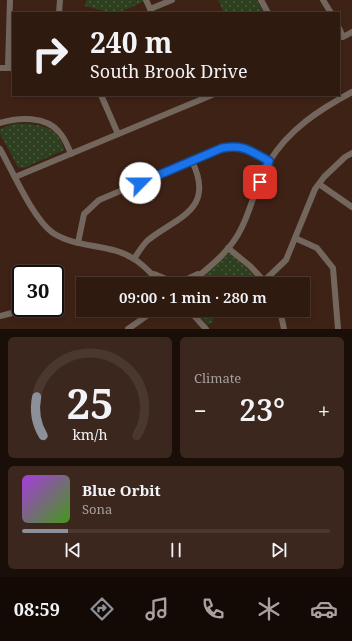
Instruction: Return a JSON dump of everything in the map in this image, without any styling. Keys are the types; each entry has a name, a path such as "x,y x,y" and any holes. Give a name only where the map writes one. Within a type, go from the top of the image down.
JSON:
{"street":[{"path":"0,68 11,68 10,0"},
{"path":"60,0 60,12"},
{"path":"146,0 151,11 172,0"},
{"path":"261,0 267,12"},
{"path":"323,0 330,12"},
{"path":"340,30 344,36 352,32"},
{"path":"197,277 228,248 241,230 269,161 288,137 306,120 352,92"},
{"path":"101,96 118,134"},
{"path":"15,177 210,96"},
{"path":"0,124 16,119 34,120 48,124 59,132 71,154"},
{"path":"78,243 84,214 92,205 99,200 192,160 222,148 233,146 244,147 269,161"},
{"path":"0,149 2,158 44,226 54,234 78,243 119,252 134,259 155,277"},
{"path":"271,277 286,260 315,190 345,157 352,153"},
{"path":"134,259 148,242 186,216 195,204 199,190 199,183 192,160"},
{"path":"319,184 352,207"},
{"path":"295,238 318,248 333,268 338,329"},
{"path":"228,248 260,277"},
{"path":"151,273 159,277"},
{"path":"193,277 201,273"},
{"path":"0,316 12,313"},
{"path":"128,329 145,317"},
{"path":"197,317 206,329"},
{"path":"281,317 284,329"}],"green space":[{"path":"86,0 144,1 121,11 110,12 85,6"},
{"path":"218,0 257,0 263,12 224,12"},
{"path":"12,124 37,125 51,130 61,141 64,150 24,168 18,167 0,134 0,129"},
{"path":"227,254 231,254 257,277 199,277"},
{"path":"222,270 227,277 215,277 216,273"},
{"path":"201,317 213,317 213,322 208,325"}],"route":[{"path":"140,183 222,148 233,146 244,147 269,161 260,182"}]}
